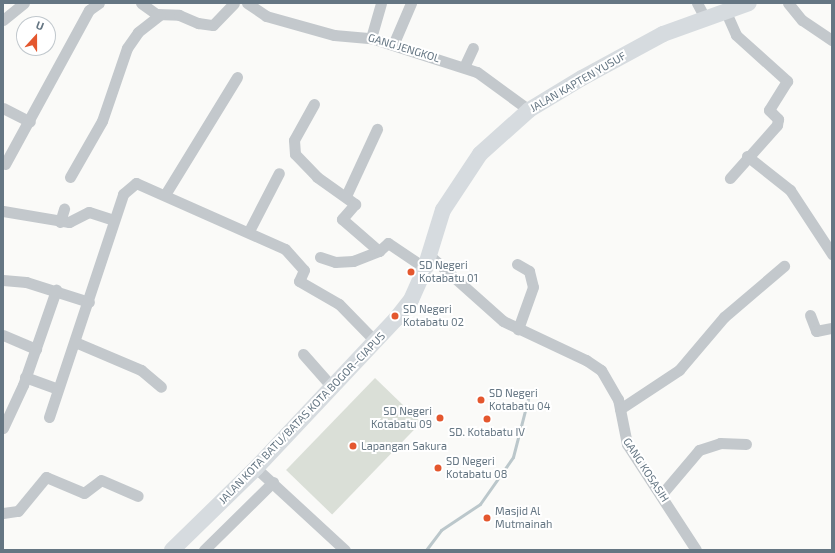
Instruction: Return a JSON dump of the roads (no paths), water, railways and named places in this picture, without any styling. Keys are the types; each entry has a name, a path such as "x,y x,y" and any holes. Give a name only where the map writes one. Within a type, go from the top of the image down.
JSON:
{"main road":[{"name":"JALAN KAPTEN YUSUF","path":"427,262 443,210 465,173 480,154 529,110 663,34 701,10 725,10 749,3"},
{"name":"JALAN KOTA BATU/BATAS KOTA BOGOR–CIAPUS","path":"172,550 256,468 333,388 375,341 411,300 427,262"}],"street":[{"path":"3,20 24,3"},
{"path":"5,164 30,122 89,10 99,3"},
{"path":"141,3 160,15 180,15 198,23 213,25 234,3"},
{"name":"GANG JENGKOL","path":"247,3 266,16 300,26 371,38 464,67 496,83 529,110"},
{"path":"371,38 382,3"},
{"path":"393,45 411,3"},
{"path":"788,3 802,20 832,40"},
{"path":"725,10 736,35 787,81 770,110 778,119 777,125 747,156 730,178"},
{"path":"70,177 102,121 127,48 138,32 160,15"},
{"path":"464,67 473,48"},
{"path":"166,193 237,77"},
{"path":"314,104 294,140 295,154 317,177 346,196 355,204 342,219 379,251 353,261 335,262 320,257"},
{"path":"3,108 30,122"},
{"path":"346,196 377,129"},
{"path":"747,156 790,190 832,254"},
{"path":"249,231 279,173"},
{"path":"49,417 56,388 75,342 114,220 128,186 144,184 166,193 249,231 296,258 304,270 299,281 339,304 375,341"},
{"path":"60,222 64,209"},
{"path":"3,211 60,222 69,222 84,211 114,220"},
{"name":"GANG KOSASIH","path":"379,251 388,244 427,262 518,330 594,364 613,389 620,409 627,444 696,550"},
{"path":"517,264 529,271 533,288 518,330"},
{"path":"620,409 679,370 724,317 784,266"},
{"path":"3,280 15,280 56,290 89,302"},
{"path":"4,421 25,377 56,290"},
{"path":"810,315 816,331 832,328"},
{"path":"3,335 36,349"},
{"path":"75,342 148,373 161,387"},
{"path":"303,354 333,388"},
{"path":"25,377 56,388"},
{"path":"661,495 699,450 720,443 746,444"},
{"path":"256,468 273,482 343,549"},
{"path":"3,513 18,512 46,477 84,493 101,480 138,496"},
{"path":"204,550 273,482"}],"waterway":[{"path":"426,550 441,530 480,504 513,457 528,399"}],"place":[{"name":"SD Negeri Kotabatu 01","path":"411,272"},
{"name":"SD Negeri Kotabatu 02","path":"395,316"},
{"name":"SD Negeri Kotabatu 04","path":"481,400"},
{"name":"SD Negeri Kotabatu 09","path":"440,418"},
{"name":"SD. Kotabatu IV","path":"487,419"},
{"name":"Lapangan Sakura","path":"353,446"},
{"name":"SD Negeri Kotabatu 08","path":"438,468"},
{"name":"Masjid Al Mutmainah","path":"487,518"}]}
